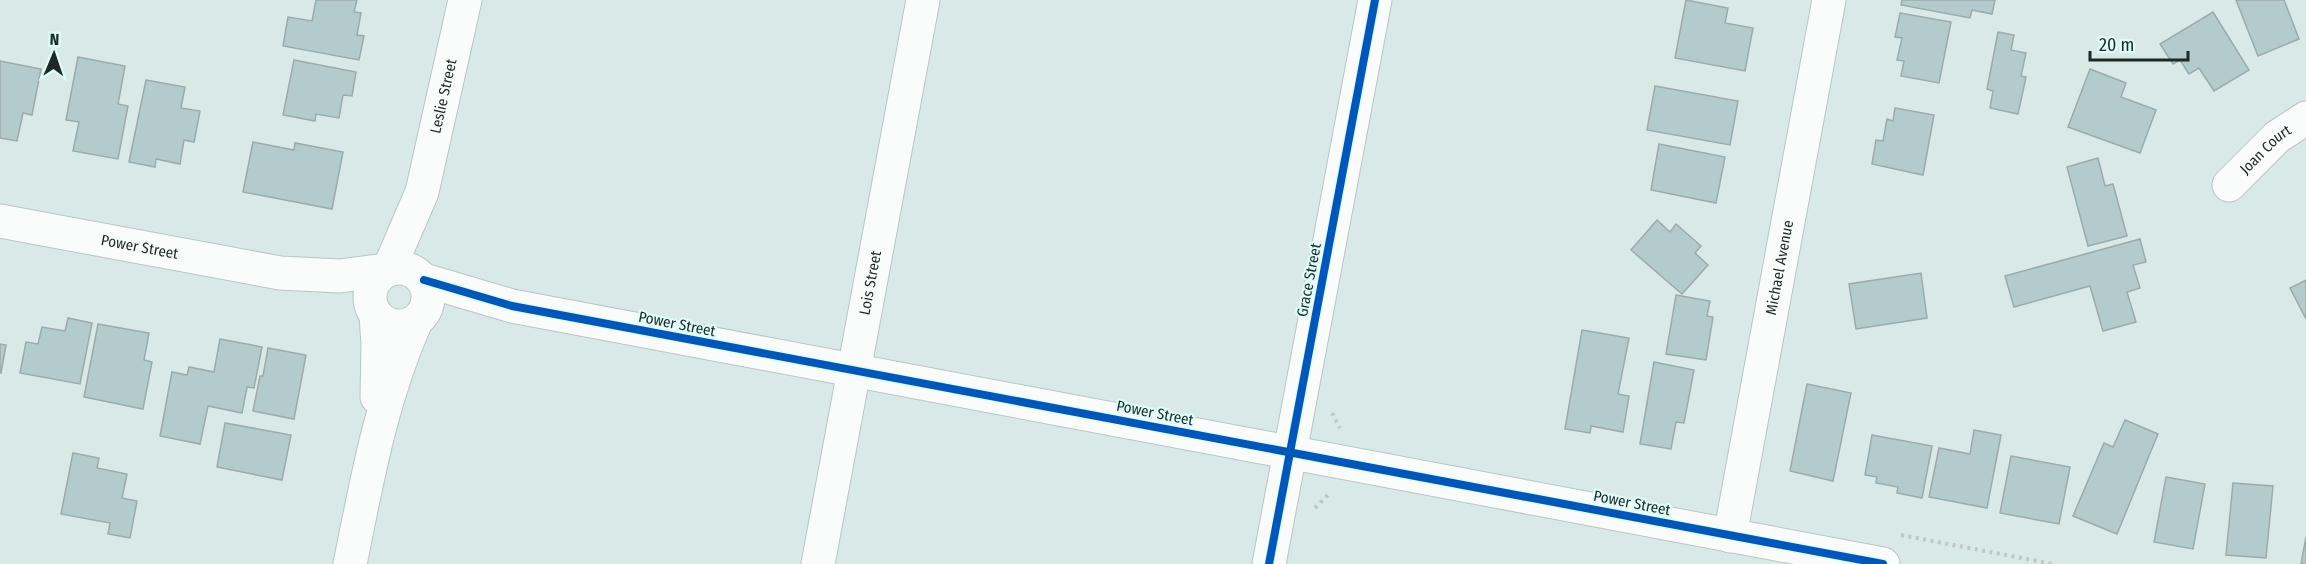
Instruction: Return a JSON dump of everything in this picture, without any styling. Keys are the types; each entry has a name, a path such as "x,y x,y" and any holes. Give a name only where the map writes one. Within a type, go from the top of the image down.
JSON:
{"street":[{"name":"Leslie Street","path":"388,269 422,192 465,0"},
{"name":"Lois Street","path":"818,564 923,0"},
{"name":"Grace Street","path":"1269,564 1375,0"},
{"name":"Michael Avenue","path":"1730,536 1829,0"},
{"name":"Joan Court","path":"2229,185 2277,137 2306,118"},
{"name":"Leslie Street","path":"422,192 422,278"},
{"name":"Power Street","path":"0,221 280,273 340,276 388,269"},
{"path":"350,564 374,441 395,374 417,320 425,312 429,296 422,278 406,268 388,269 378,276 370,293 375,313 378,376 374,441"},
{"name":"Power Street","path":"280,273 375,313"},
{"name":"Power Street","path":"422,278 512,306 1883,564"},
{"name":"Power Street","path":"417,320 438,312 512,306"},
{"path":"375,313 390,325 399,326 417,320"}],"building":[{"path":"316,0 357,0 354,12 361,13 357,35 364,36 359,60 283,46 288,17 312,21"},
{"path":"1686,0 1728,8 1725,23 1753,28 1745,71 1675,58"},
{"path":"1902,0 1995,0 1992,14 1972,10 1970,18 1901,5"},
{"path":"2236,0 2284,0 2299,39 2258,56"},
{"path":"2213,12 2249,70 2214,91 2199,68 2189,74 2180,60 2173,64 2160,44"},
{"path":"1900,13 1951,22 1939,83 1901,76 1904,61 1897,60 1902,38 1895,37"},
{"path":"1998,32 2014,35 2011,50 2026,53 2021,76 2026,77 2018,114 1990,108 1993,91 1987,89"},
{"path":"78,57 125,66 118,104 128,106 118,159 73,151 79,122 66,120"},
{"path":"294,60 356,72 352,96 343,95 339,118 316,114 315,121 283,115"},
{"path":"0,61 41,69 32,115 23,113 17,141 0,138"},
{"path":"2090,69 2126,83 2121,97 2156,110 2140,153 2068,127"},
{"path":"146,80 185,87 181,108 200,111 194,142 184,140 180,164 156,159 155,167 129,162"},
{"path":"1655,86 1738,101 1730,145 1647,130"},
{"path":"1895,108 1934,115 1923,175 1872,164 1876,140 1883,141 1887,119 1893,121"},
{"path":"253,142 294,150 295,143 343,152 332,209 243,192"},
{"path":"1659,144 1725,157 1716,203 1651,190"},
{"path":"2098,158 2105,186 2113,184 2127,236 2088,246 2067,167"},
{"path":"1657,220 1670,232 1676,224 1701,246 1695,253 1708,265 1682,294 1631,250"},
{"path":"2140,239 2146,262 2133,265 2140,288 2127,292 2136,322 2103,331 2090,286 2014,307 2005,276"},
{"path":"1921,273 1927,318 1856,329 1849,284"},
{"path":"2306,280 2306,319 2290,288"},
{"path":"1676,295 1710,301 1707,316 1713,317 1706,360 1666,354"},
{"path":"68,318 92,323 80,384 20,373 26,342 38,344 42,327 65,331"},
{"path":"98,324 149,333 144,360 152,362 143,409 84,397"},
{"path":"1582,330 1629,338 1618,394 1629,396 1623,432 1591,426 1590,433 1565,429"},
{"path":"220,339 262,347 254,388 247,387 242,413 208,406 200,444 160,436 172,372 187,375 189,367 214,372"},
{"path":"0,344 6,345 1,373 0,373"},
{"path":"268,348 306,355 294,419 253,411"},
{"path":"1654,362 1694,370 1684,423 1676,422 1671,449 1640,444"},
{"path":"1807,384 1851,393 1833,481 1790,471"},
{"path":"2125,420 2158,434 2117,534 2073,516 2104,443 2113,447"},
{"path":"225,423 291,435 282,480 217,467"},
{"path":"1974,430 2001,435 1987,508 1929,497 1939,448 1970,454"},
{"path":"1872,435 1932,446 1922,498 1897,493 1898,487 1876,483 1877,477 1865,475"},
{"path":"73,453 99,458 97,468 127,474 122,498 137,501 130,538 108,534 110,523 61,514"},
{"path":"2011,456 2070,467 2059,524 2000,513"},
{"path":"2166,477 2205,484 2193,549 2154,542"},
{"path":"2233,483 2273,486 2266,558 2226,555"},
{"path":"2306,537 2306,564 2301,564"}],"cycle path":[{"path":"1269,564 1375,0"},
{"path":"424,280 512,306 1883,564"}]}
